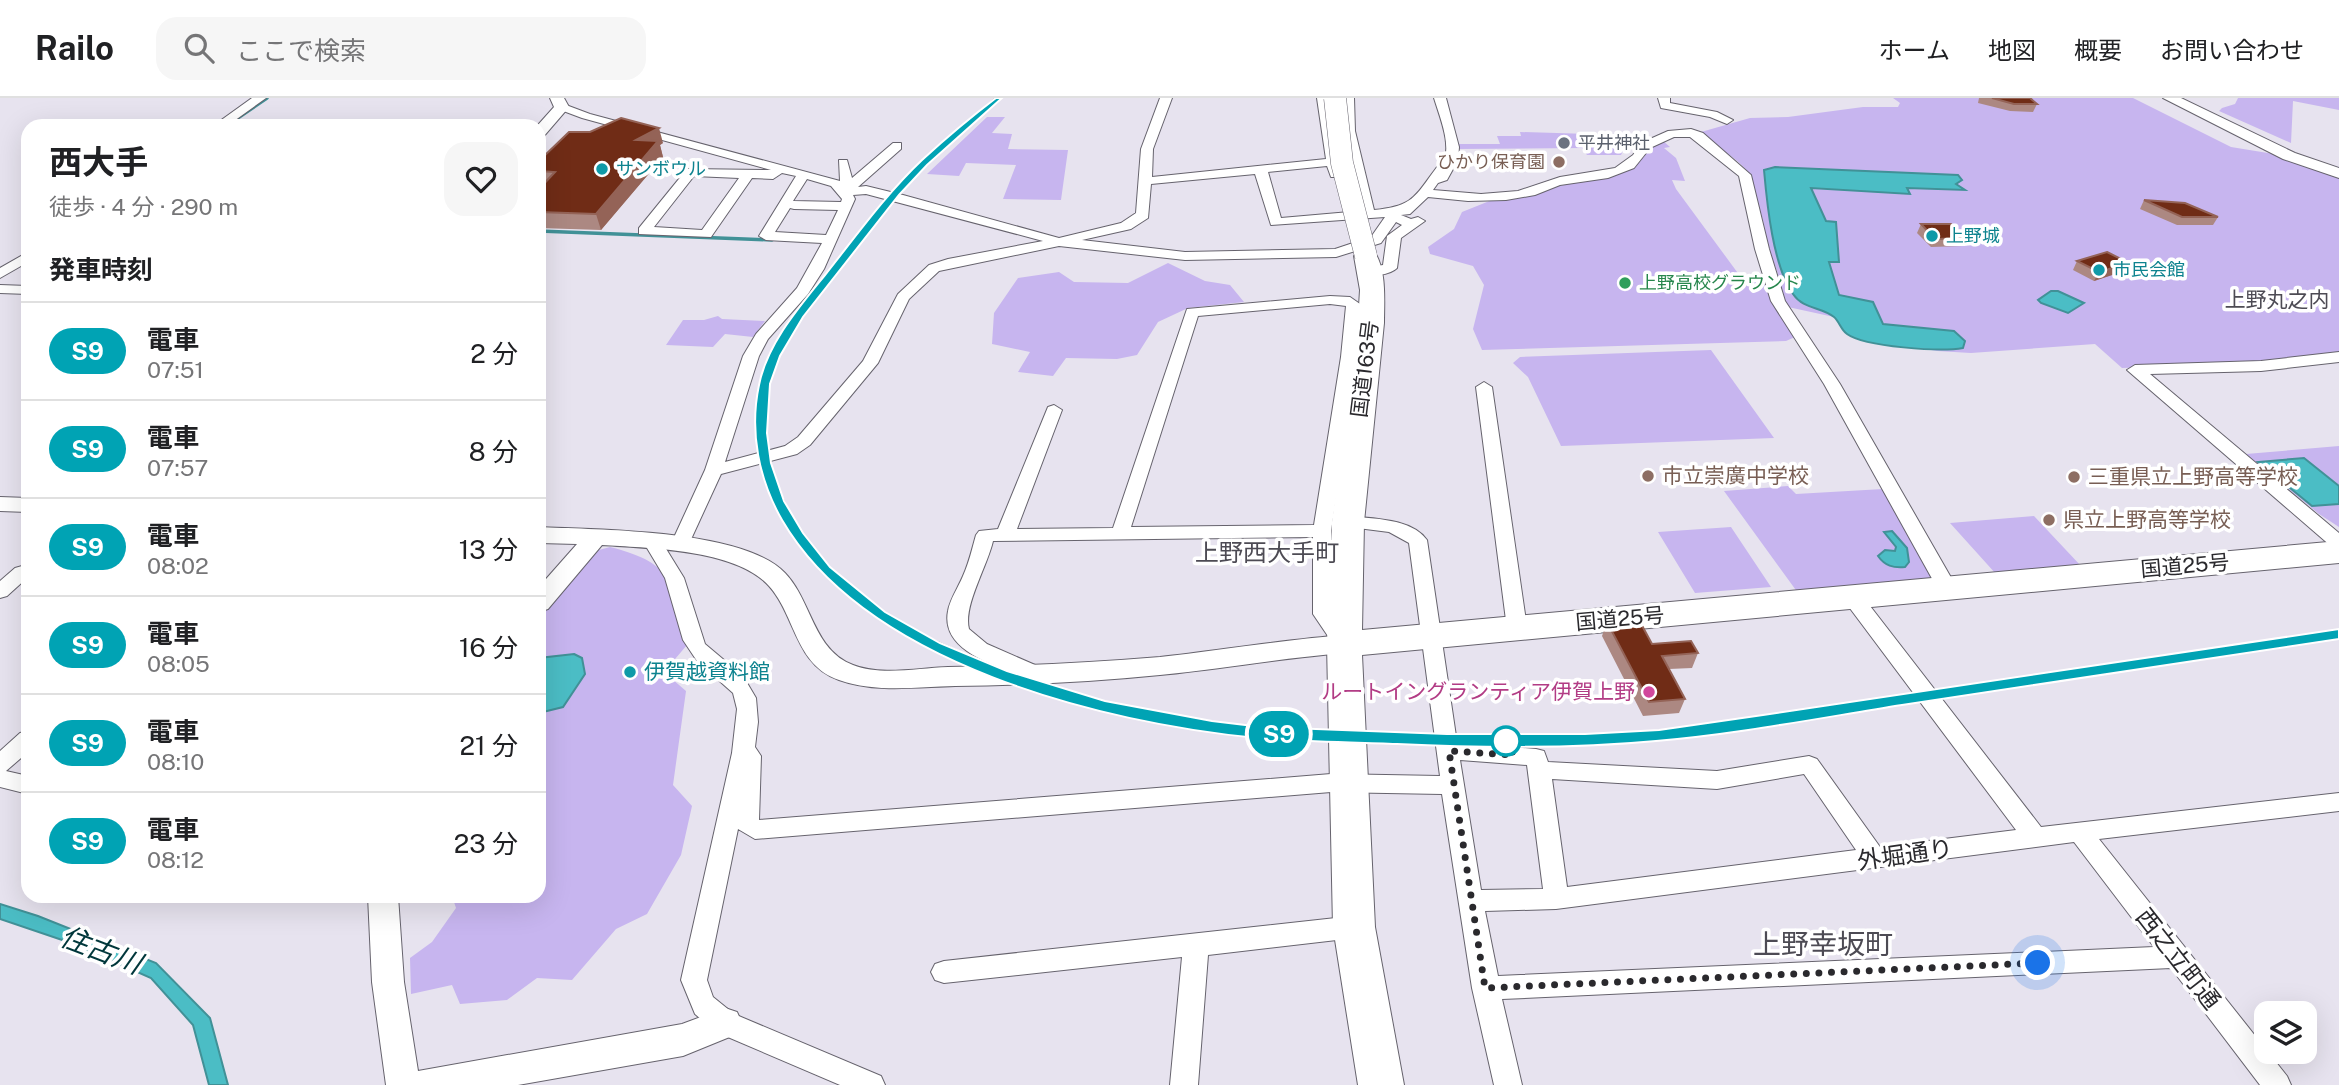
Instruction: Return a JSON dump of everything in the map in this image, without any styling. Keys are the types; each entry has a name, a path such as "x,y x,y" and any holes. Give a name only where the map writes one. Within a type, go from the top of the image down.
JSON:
{"highway":[{"name":"国道163号","path":"1335,98 1342,163 1368,264 1371,323 1335,527 1344,644"},
{"name":"国道25号","path":"1344,644 2337,552"},
{"path":"1344,644 1354,928 1381,1085"}],"street":[{"path":"229,119 260,98"},
{"path":"714,470 791,450 804,441 870,363 903,296 913,290 934,268 1060,242 1137,221 1143,215 1147,149 1166,98"},
{"path":"1323,98 1332,162 1344,216"},
{"path":"1348,98 1349,131 1368,213"},
{"path":"1368,264 1390,268 1394,236 1417,222 1452,160 1452,147 1440,98"},
{"path":"1432,194 1468,198 1526,193 1559,181 1610,175 1619,172 1641,156 1645,146 1672,134 1691,133 1727,120 1713,114 1665,106 1664,98"},
{"path":"2170,98 2289,156 2339,173"},
{"path":"546,122 560,102 586,116 804,173 845,191"},
{"path":"1691,133 1699,136 1745,175 1762,249 1778,301 1832,384 1947,588"},
{"path":"845,191 897,146"},
{"path":"1145,181 1332,162"},
{"path":"680,544 714,470 751,356 777,317 803,291 832,239 845,191 844,163"},
{"path":"748,174 706,234 644,231 691,172 748,174 773,175 782,167"},
{"path":"1257,169 1263,174 1276,222 1405,211 1423,195 1441,170 1446,170"},
{"path":"804,173 766,236 832,239"},
{"path":"794,205 845,191 866,190 1060,242 1185,256 1336,253 1376,240 1385,222 1396,219 1411,225"},
{"path":"0,274 21,260"},
{"path":"0,289 21,290"},
{"path":"1120,533 1192,312 1345,300 1353,304 1352,331 1335,527"},
{"path":"2337,552 2135,370 2261,366 2339,357"},
{"path":"1484,387 1517,628"},
{"path":"1005,535 1054,410"},
{"path":"0,504 21,505"},
{"path":"1035,673 964,638 956,622 959,604 976,568 985,535 1393,527 1418,540 1470,901 1485,988 1508,1085"},
{"path":"546,535 680,544 754,563 774,576 786,591 815,653 828,665 849,674 951,677 1159,666 1344,644"},
{"path":"546,595 596,538"},
{"path":"653,544 666,558 676,578 693,640 701,654 738,684 746,699 744,748 694,980 697,995 704,1009 725,1023 871,1085"},
{"path":"0,570 21,572"},
{"path":"0,591 21,575"},
{"path":"1853,598 2035,837"},
{"path":"0,764 21,745"},
{"path":"744,748 750,756 747,825 755,830 1350,783 1454,785"},
{"path":"1449,751 1536,757 1540,770 1556,899"},
{"path":"1540,770 1717,780 1809,765 1875,859"},
{"path":"0,778 21,783"},
{"name":"外堀通り","path":"1470,901 1556,899 2080,831 2339,802"},
{"name":"西之立町通","path":"2080,831 2277,1085"},
{"path":"383,903 388,982 403,1085"},
{"path":"944,972 1354,928"},
{"path":"1184,1085 1196,945"},
{"path":"1485,988 2176,957"},
{"path":"425,1085 683,1040 725,1023"}],"shaded area":[{"path":"1893,98 2133,98 2231,147 2274,154 2339,178 2339,354 2256,363 2122,368 2095,344 1971,353 1937,351 1860,338 1847,334 1834,317 1788,307 1767,249 1764,223 1753,193 1752,179 1743,166 1701,132 1750,118 1788,117 1863,107 1898,107 1900,103"},
{"path":"2238,98 2339,98 2339,110 2293,101 2291,143 2219,111 2235,104"},
{"path":"987,117 1005,117 992,133 1012,134 1008,149 1068,150 1061,200 1003,199 1016,165 966,163 959,176 927,174"},
{"name":"平井神社","path":"1520,132 1622,135 1627,142 1621,155 1587,155 1582,148 1456,149 1455,144 1500,144 1497,136 1521,136"},
{"name":"上野高校グラウンド","path":"1662,140 1670,147 1664,148 1676,158 1685,181 1672,180 1676,189 1740,276 1766,282 1795,337 1786,341 1482,350 1473,329 1484,285 1473,266 1430,254 1428,247 1454,229 1462,212 1497,198 1620,174 1644,157 1646,150"},
{"path":"1168,263 1205,281 1230,285 1244,302 1188,308 1158,322 1137,355 1117,359 1066,358 1053,376 1018,372 1030,352 992,344 994,313 1018,278 1059,272 1074,282 1128,283"},
{"path":"718,316 722,319 765,321 753,337 725,334 713,347 666,345 683,320 704,320"},
{"path":"1711,350 1774,438 1561,446 1528,377 1513,363 1520,357"},
{"path":"2339,446 2339,527 2319,514 2246,454"},
{"path":"1788,486 1796,494 1883,489 1936,580 1798,593 1724,491"},
{"path":"2034,516 2081,566 1996,574 1950,523"},
{"path":"1731,527 1771,587 1695,593 1658,532"},
{"path":"610,547 648,561 660,570 674,592 687,645 664,672 686,691 673,785 692,806 681,855 647,914 616,929 572,980 537,978 507,1000 460,1004 452,985 411,994 410,958 432,942 456,908 454,903 546,903 546,608 595,551"}],"water":[{"path":"1775,167 1958,175 1962,180 1956,184 1965,190 1907,188 1910,194 1811,188 1826,221 1836,222 1839,262 1829,262 1839,295 1873,302 1883,324 1954,331 1965,341 1963,348 1903,347 1856,338 1845,332 1834,317 1797,299 1780,268 1772,234 1764,170"},
{"path":"2051,291 2058,291 2084,303 2068,313 2038,300"},
{"path":"2304,458 2339,486 2339,504 2312,506 2258,462"},
{"path":"1892,531 1907,548 1909,562 1905,567 1890,566 1878,556 1885,550 1895,551 1896,547 1884,532"},
{"path":"574,654 582,658 585,674 563,707 546,711 546,657"},
{"name":"住古川","path":"0,904 38,916 156,963 210,1018 228,1085 209,1085 193,1025 151,978 74,944 0,919"}],"building":[{"path":"1992,98 2030,98 2037,104 2014,104"},
{"name":"サンボウル","path":"621,118 659,128 636,140 658,141 596,214 546,212 546,182 555,172 546,171 546,154 569,132 590,132"},
{"path":"2144,200 2185,203 2218,217 2182,217"},
{"path":"1921,224 1951,224 1966,238 1935,239"},
{"path":"2107,252 2129,263 2099,272 2077,261"},
{"path":"1639,620 1652,644 1691,641 1698,653 1662,656 1685,699 1649,702 1607,622"}],"waterway":[{"path":"236,119 267,98"},
{"path":"546,231 772,240"}],"railway":[{"path":"831,272 912,176 998,98"},
{"path":"773,487 764,454 761,424 763,397 770,370 796,320 833,270"},
{"path":"773,485 794,530 829,574 872,610 921,638 1009,677 1086,701 1165,719 1284,735 1512,741 1660,735 2339,634"}],"train":[{"name":"S9","path":"998,98 924,163 896,193 798,316 775,356 764,384 761,433 765,463 778,501 798,536 825,570 880,615 935,646 1001,674 1105,706 1212,727 1262,733 1447,740 1585,740 1659,735 1763,721 2339,634"}],"place":[{"name":"平井神社","path":"1564,143"},
{"name":"ひかり保育園","path":"1559,162"},
{"name":"サンボウル","path":"602,169"},
{"name":"上野城","path":"1932,236"},
{"name":"市民会館","path":"2099,270"},
{"name":"上野高校グラウンド","path":"1625,283"},
{"name":"市立崇廣中学校","path":"1648,476"},
{"name":"三重県立上野高等学校","path":"2074,477"},
{"name":"県立上野高等学校","path":"2049,520"},
{"name":"伊賀越資料館","path":"630,672"},
{"name":"ルートイングランティア伊賀上野","path":"1649,692"}],"district":[{"name":"上野丸之内","path":"2277,300"},
{"name":"上野西大手町","path":"1267,553"},
{"name":"上野幸坂町","path":"1823,944"}],"route":[{"path":"1506,741 1514,755 1449,751 1485,988 2038,963"}]}
